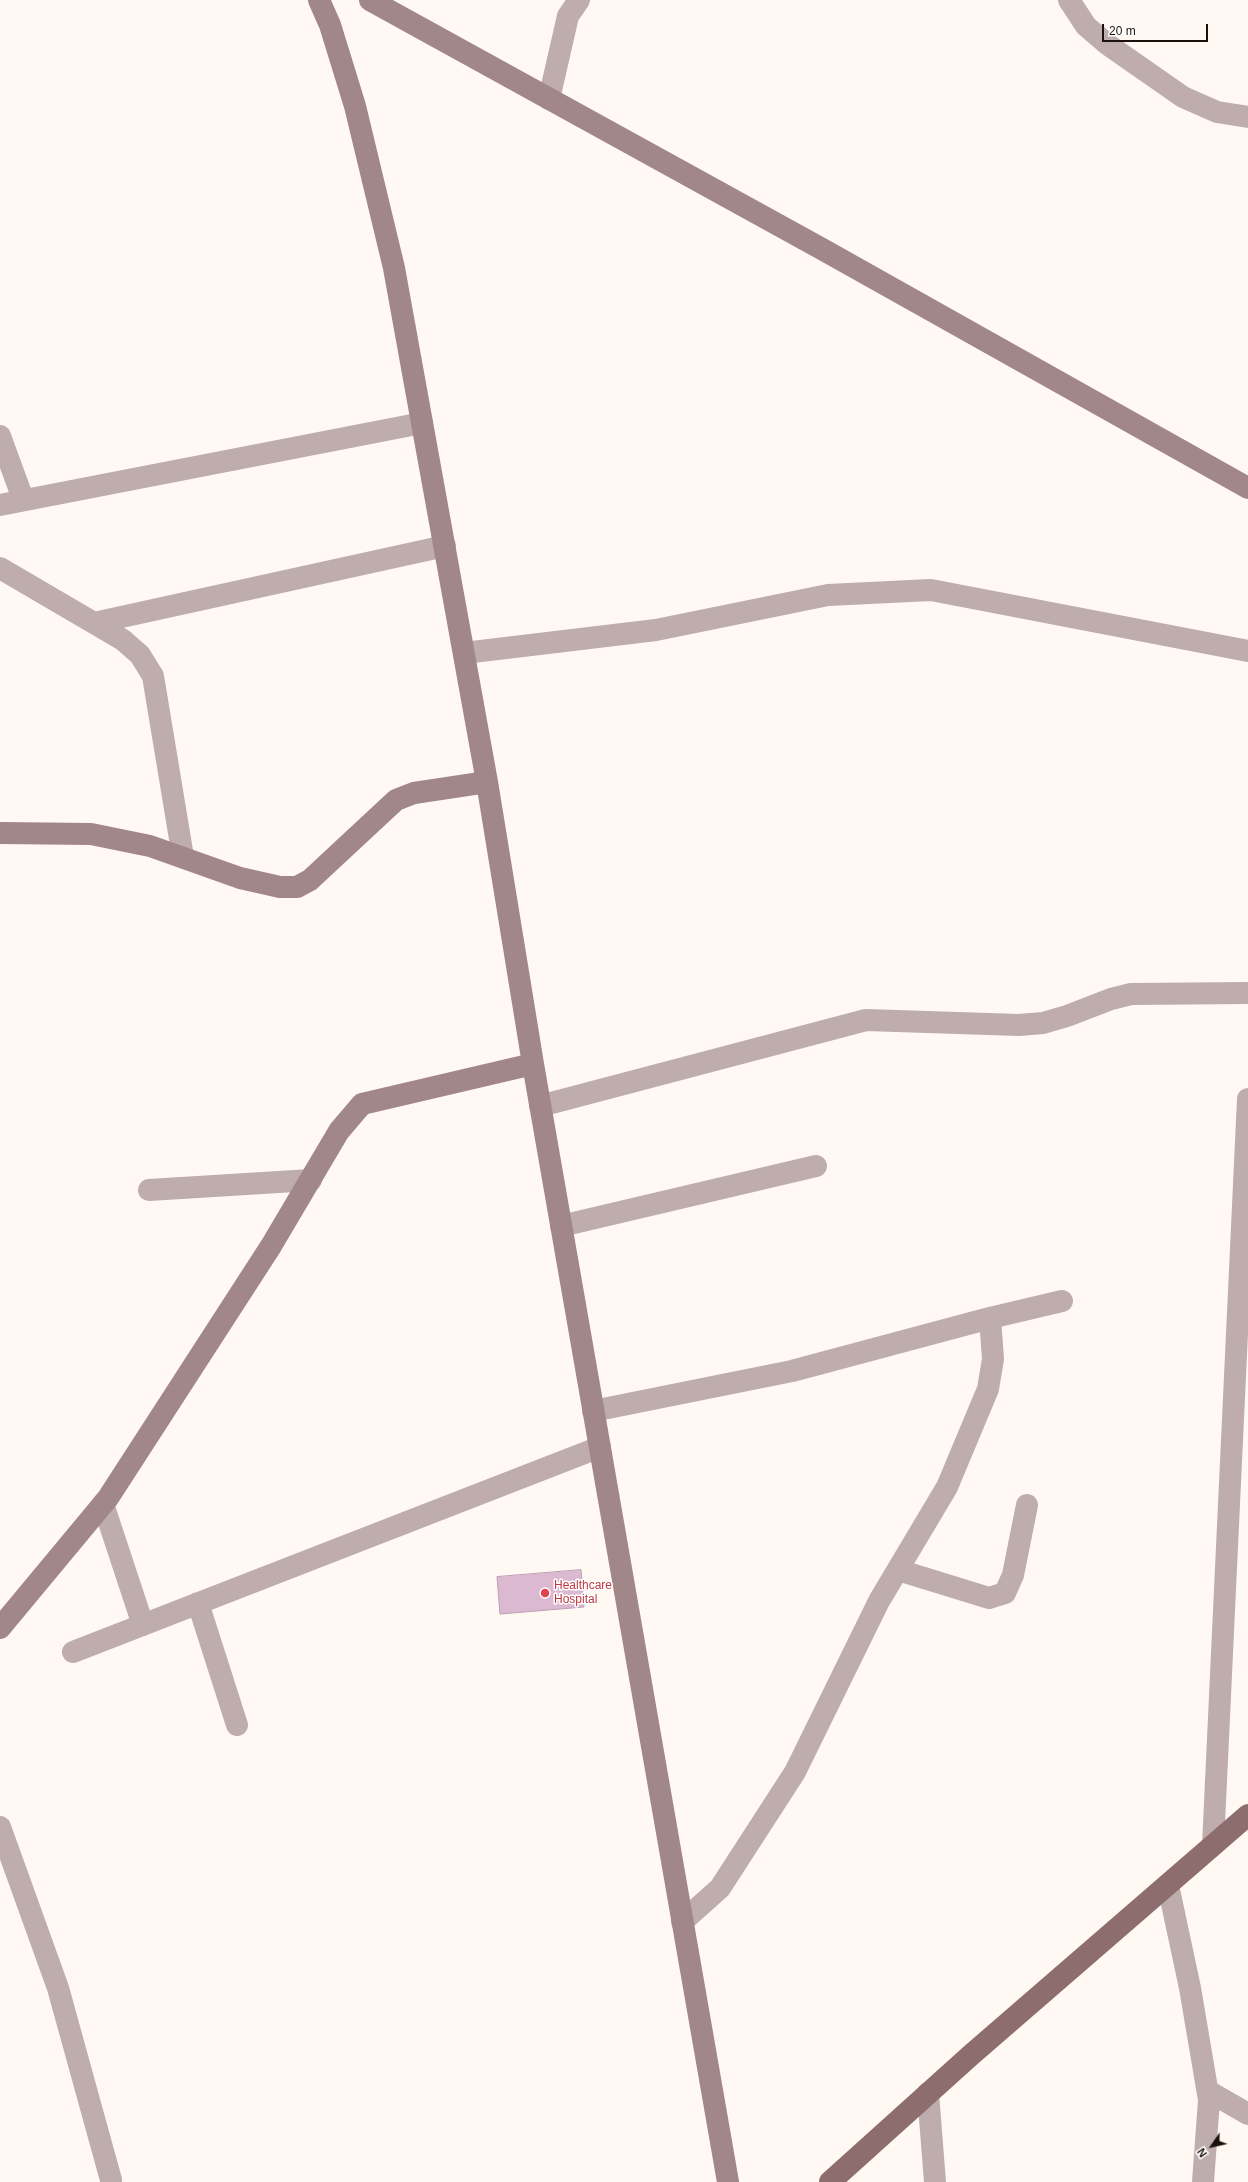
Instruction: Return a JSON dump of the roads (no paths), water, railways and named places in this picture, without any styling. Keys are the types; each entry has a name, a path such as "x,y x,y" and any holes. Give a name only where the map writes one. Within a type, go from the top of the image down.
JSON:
{"main road":[{"path":"319,0 330,25 359,122 394,268 487,782 540,1106 728,2182"},
{"path":"370,0 822,249 1248,488"},
{"path":"0,833 91,834 150,846 240,878 280,886 297,887 310,880 396,800 414,793 487,782"},
{"path":"0,1628 103,1504 271,1246 339,1131 362,1104 533,1064"},
{"path":"830,2182 928,2093 1248,1816"}],"street":[{"path":"549,99 568,16 578,0"},
{"path":"1069,0 1086,26 1106,44 1183,97 1217,112 1248,117"},
{"path":"0,505 23,499 422,423"},
{"path":"0,436 23,499"},
{"path":"94,624 445,546"},
{"path":"0,568 123,640 140,655 153,676 183,857"},
{"path":"464,653 656,630 828,595 931,590 1248,651"},
{"path":"540,1106 866,1020 1019,1025 1043,1023 1067,1016 1111,999 1131,994 1248,993"},
{"path":"1214,1845 1248,1099"},
{"path":"561,1226 816,1166"},
{"path":"149,1190 311,1180"},
{"path":"593,1412 792,1371 990,1318 1062,1301"},
{"path":"682,1922 720,1888 795,1772 879,1602 947,1487 988,1389 993,1359 990,1318"},
{"path":"73,1652 600,1447"},
{"path":"103,1504 143,1625"},
{"path":"898,1570 989,1598 1005,1592 1013,1575 1027,1505"},
{"path":"198,1603 237,1725"},
{"path":"0,1827 58,1988 110,2180"},
{"path":"1168,1885 1190,1988 1208,2091 1209,2100 1203,2182"},
{"path":"1208,2091 1248,2114"},
{"path":"928,2093 935,2182"}],"place":[{"name":"Healthcare Hospital","path":"545,1593"}]}
